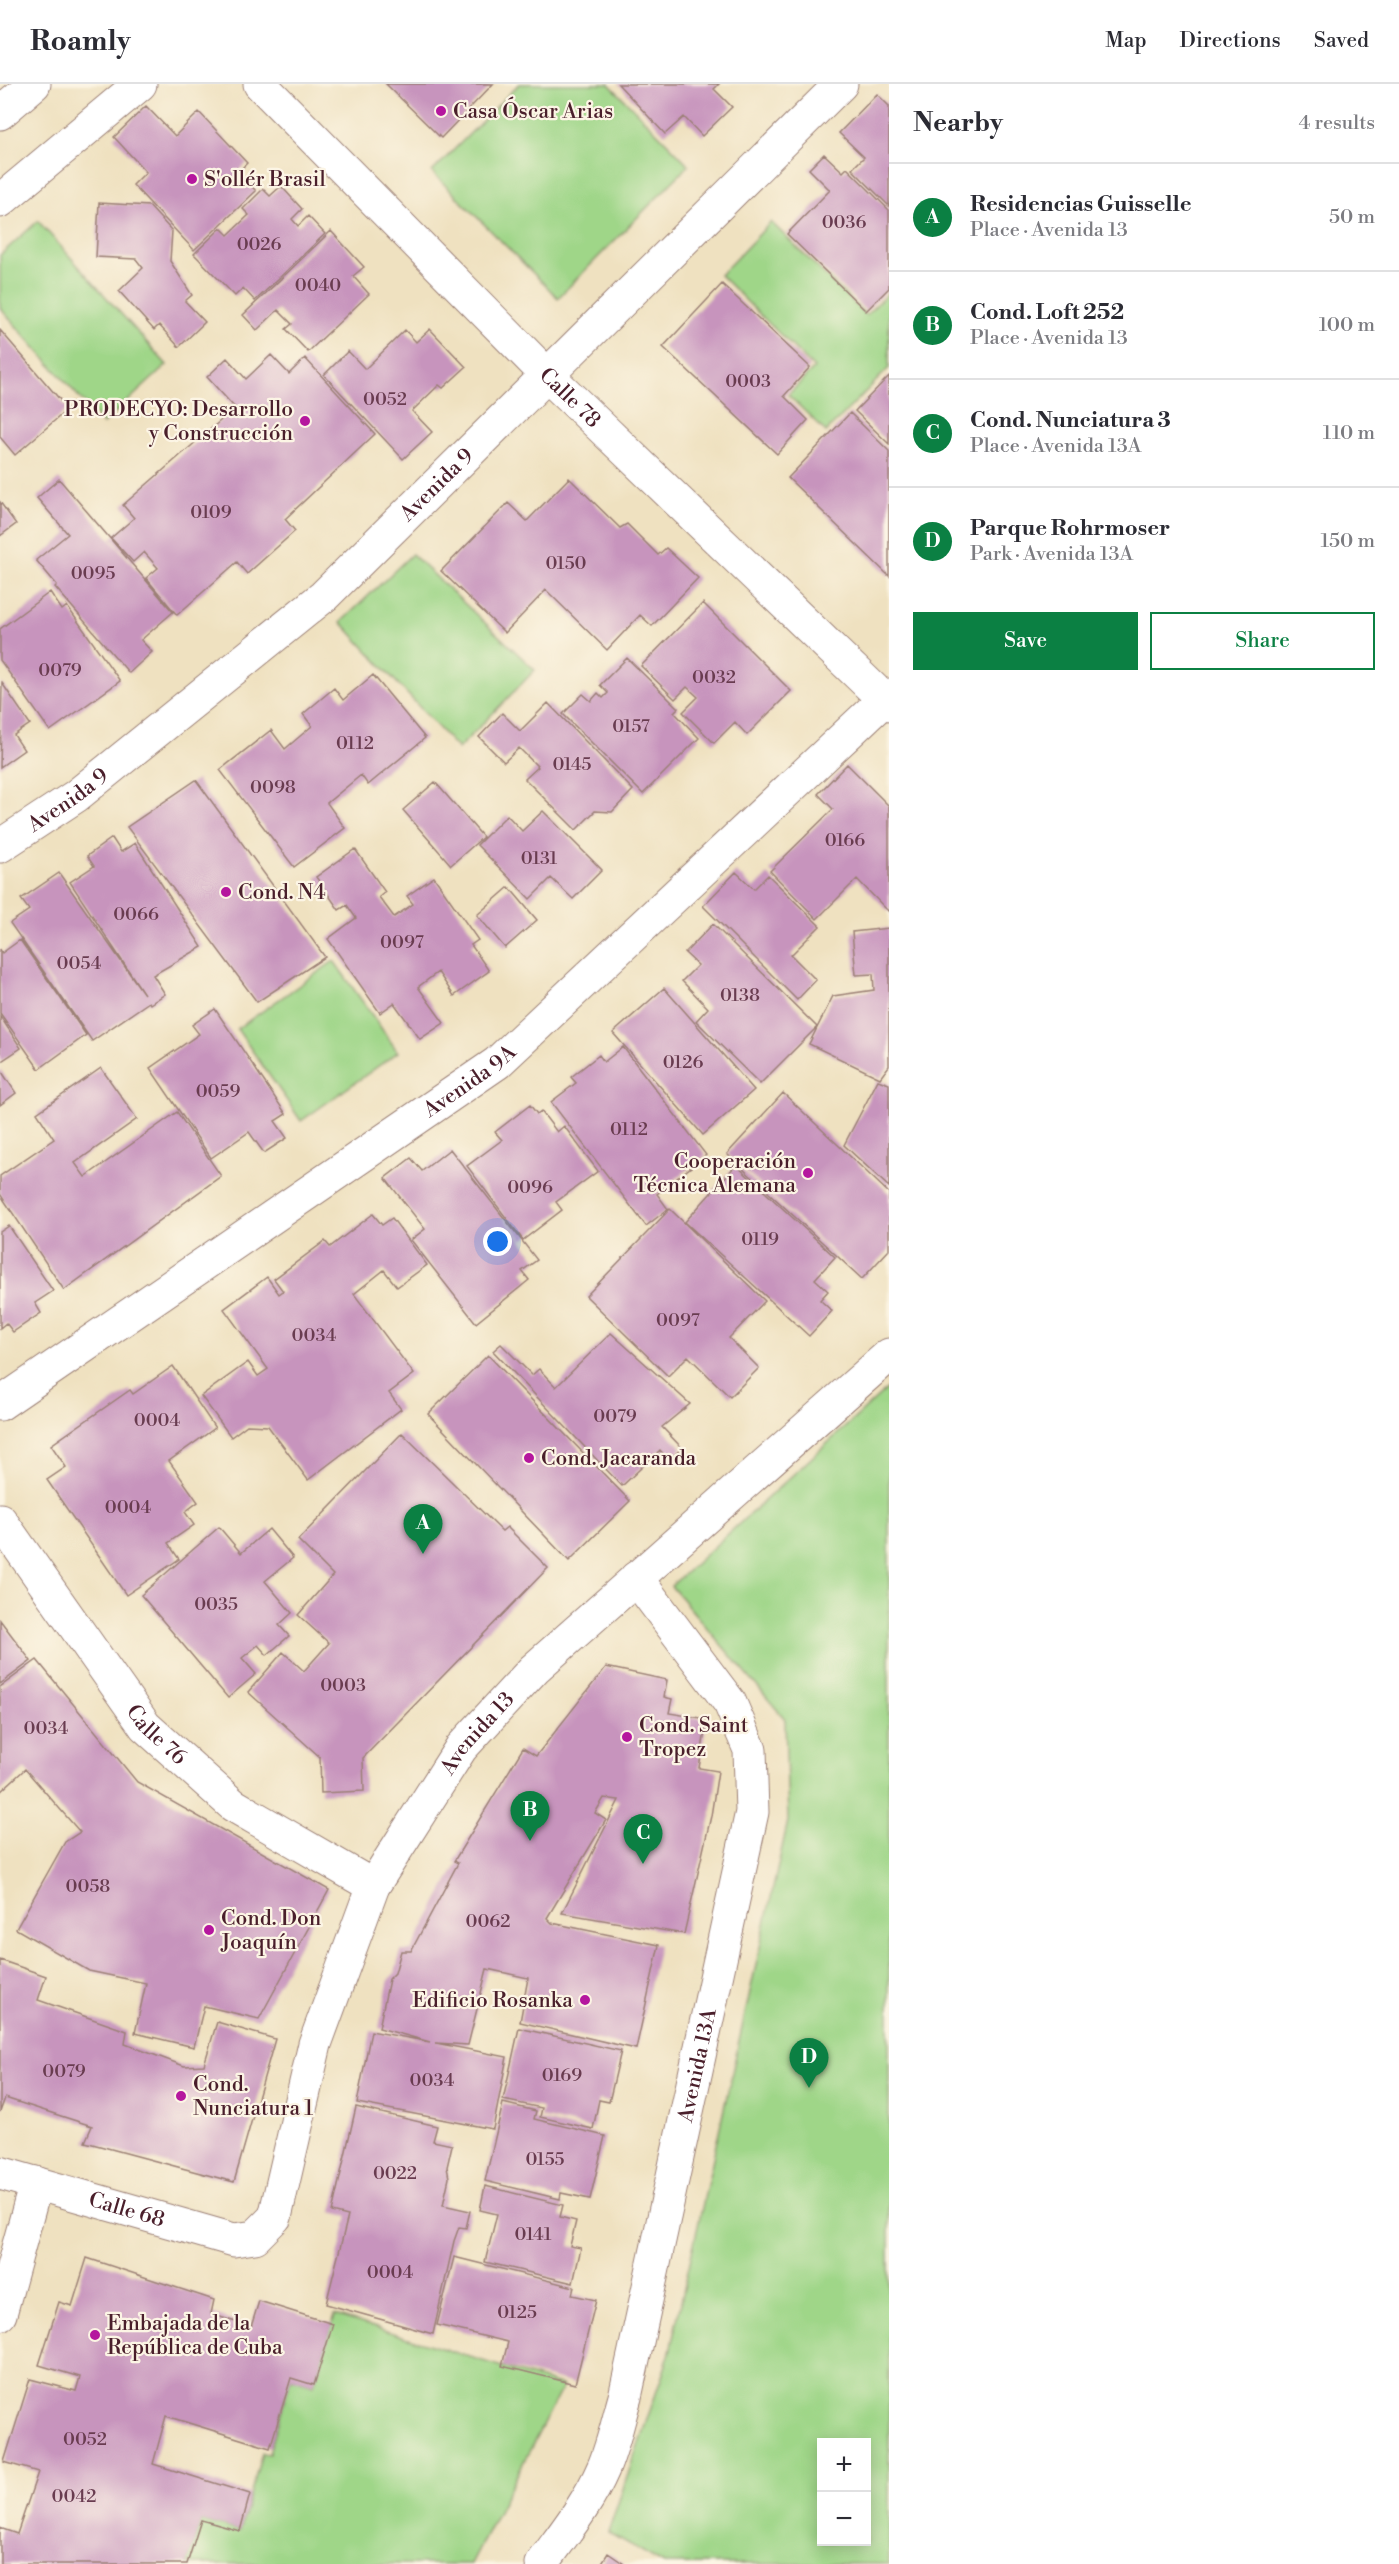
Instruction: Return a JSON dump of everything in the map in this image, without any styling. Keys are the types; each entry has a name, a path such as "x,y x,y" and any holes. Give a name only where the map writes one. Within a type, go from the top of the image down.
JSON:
{"street":[{"path":"0,113 34,84"},
{"path":"0,201 140,84"},
{"name":"Calle 78","path":"260,84 548,376 888,699"},
{"name":"Avenida 9","path":"0,846 75,796 324,596 841,84"},
{"name":"Avenida 9A","path":"0,1404 497,1064 888,699"},
{"name":"Avenida 13","path":"255,2237 275,2217 315,2044 373,1886 461,1748 534,1669 889,1355"},
{"name":"Calle 76","path":"0,1520 145,1726 233,1805 373,1886"},
{"name":"Avenida 13A","path":"542,2564 586,2502 604,2469 613,2439 630,2374 752,1812 750,1750 730,1703 636,1578"},
{"name":"Calle 68","path":"0,2173 234,2240 255,2237"},
{"path":"0,2314 36,2183"}],"green space":[{"path":"519,84 609,84 689,165 558,298 432,172"},
{"path":"38,221 167,365 103,424 0,308 0,255"},
{"path":"771,222 866,315 889,292 889,368 826,432 788,395 814,368 720,275"},
{"path":"412,554 535,670 458,749 341,622"},
{"path":"334,961 398,1052 301,1121 237,1029"},
{"path":"889,1387 889,2564 664,2564 608,2532 669,2356 788,1821 785,1719 671,1586"},
{"path":"335,2315 563,2386 471,2564 187,2564 201,2520 240,2531 262,2453 269,2454 291,2378 314,2385"}],"building":[{"name":"Casa Óscar Arias","path":"386,84 493,84 441,138"},
{"path":"618,84 719,84 714,89 732,107 702,136 684,117 665,134"},
{"path":"877,94 889,106 889,206 852,169 864,157 839,133"},
{"name":"S'ollér Brasil","path":"146,106 175,136 199,112 247,163 238,172 256,191 194,250 133,185 146,172 114,137"},
{"path":"824,154 843,172 847,168 889,210 889,288 866,311 787,234 830,190 809,169"},
{"path":"281,186 302,209 292,219 298,226 308,216 325,234 255,301 243,288 235,296 194,254 221,228 228,235 249,215 243,209 263,189 270,196"},
{"path":"99,203 149,206 172,231 170,261 192,295 185,301 205,322 179,347 159,325 154,330 119,291 143,268 136,259 96,257"},
{"path":"331,231 364,267 353,276 369,294 308,352 286,329 292,324 278,310 257,330 243,315"},
{"path":"722,284 810,367 784,396 808,420 777,454 663,347"},
{"path":"430,329 466,367 443,388 439,385 412,411 432,432 403,459 324,375 348,351 365,369 405,330 416,342"},
{"path":"0,330 68,409 15,455 0,437"},
{"path":"271,355 289,374 305,358 375,434 285,519 295,531 247,574 237,562 177,615 146,578 158,568 144,552 133,562 111,538 134,518 123,505 235,408 207,377 227,358 246,379"},
{"path":"889,376 889,444 855,411"},
{"path":"850,413 889,451 889,576 788,478"},
{"path":"569,478 620,528 627,524 658,555 666,548 698,578 652,626 640,615 607,650 546,590 505,633 441,571 508,503 527,521"},
{"path":"59,479 173,612 141,640 152,652 129,673 55,587 57,585 36,560 68,534 37,498"},
{"path":"0,502 16,524 0,536"},
{"path":"50,592 62,610 67,606 120,681 50,731 0,660 0,629"},
{"path":"703,603 791,691 747,735 735,722 714,743 683,712 698,697 687,687 675,699 641,666"},
{"path":"627,658 678,708 674,712 699,738 643,794 563,714 583,694 591,701 598,693 603,698 608,693 600,685"},
{"path":"373,675 425,738 368,785 361,775 327,803 345,828 294,867 220,770 271,730 285,749 312,726 303,714 334,688 343,700"},
{"path":"2,683 30,724 14,735 24,750 0,767"},
{"path":"548,703 633,790 612,812 595,811 576,830 525,779 538,767 519,748 504,762 479,737 502,713 520,731"},
{"path":"847,764 889,806 889,912 857,879 817,919 770,871 833,809 818,794"},
{"name":"Cond. N4","path":"196,780 325,957 257,1002 127,827"},
{"path":"435,782 483,837 451,865 403,810"},
{"path":"543,811 602,870 573,899 551,878 530,899 477,845 507,815 522,831"},
{"path":"112,838 121,852 135,843 202,947 153,975 165,994 150,1004 149,1002 92,1041 10,923 29,910 21,899 59,873 144,994 70,882 94,866 87,856"},
{"path":"355,849 385,892 379,897 394,917 413,904 407,896 434,877 478,940 471,945 489,971 454,996 438,972 418,987 444,1023 420,1039 394,1003 380,1013 328,939 356,918 347,905 339,910 316,877"},
{"path":"736,872 754,889 768,875 820,926 791,955 816,980 797,1000 703,906"},
{"path":"509,887 537,920 505,948 477,915"},
{"path":"713,924 817,1027 760,1084 696,1021 708,1008 682,981 698,965 685,953"},
{"path":"889,928 889,1066 880,1078 809,1044 833,996 874,990 873,974 856,975 852,932"},
{"path":"20,940 86,1035 39,1069 0,1013 0,949 2,953"},
{"path":"664,988 754,1090 703,1135 613,1033"},
{"path":"215,1009 286,1114 275,1121 287,1138 264,1153 249,1132 211,1158 150,1068 199,1034 192,1025"},
{"path":"0,1016 21,1048 0,1062"},
{"path":"623,1047 706,1155 657,1194 668,1209 646,1226 551,1102 576,1083 571,1077 599,1055 604,1062"},
{"path":"101,1068 137,1119 75,1163 85,1177 177,1112 221,1176 64,1290 0,1194 0,1176 54,1139 37,1113"},
{"path":"0,1069 16,1093 0,1105"},
{"path":"878,1080 889,1084 889,1187 844,1145"},
{"name":"Cooperación Técnica Alemana","path":"783,1093 889,1193 889,1250 862,1279 727,1154"},
{"path":"530,1105 537,1114 541,1111 557,1132 564,1126 598,1171 556,1202 562,1210 523,1240 467,1166 502,1140 495,1132"},
{"path":"450,1149 537,1260 522,1271 529,1280 476,1323 411,1240 425,1229 385,1178 411,1158 422,1171"},
{"path":"736,1165 835,1257 815,1279 828,1291 820,1300 832,1311 809,1336 685,1222"},
{"path":"670,1209 765,1301 729,1338 759,1368 730,1397 688,1356 668,1376 586,1296"},
{"path":"373,1214 382,1225 392,1218 427,1265 397,1287 384,1270 354,1294 414,1374 389,1393 401,1409 308,1480 268,1426 247,1425 231,1437 201,1396 248,1362 258,1376 268,1369 224,1309 267,1277 279,1294 283,1291 274,1279 325,1241 330,1247"},
{"path":"9,1226 53,1291 35,1303 41,1313 13,1332 6,1323 0,1328 0,1232"},
{"path":"611,1333 690,1404 662,1427 682,1448 669,1460 660,1450 622,1486 493,1351 501,1344 532,1375 539,1369 556,1387"},
{"name":"Cond. Jacaranda","path":"488,1355 630,1501 569,1561 428,1414"},
{"path":"173,1366 215,1428 169,1461 198,1502 185,1512 194,1525 168,1543 179,1559 126,1595 47,1480 66,1467 51,1445 130,1390 133,1394"},
{"path":"402,1433 502,1531 507,1527 548,1568 363,1758 364,1791 321,1793 320,1757 248,1692 283,1652 304,1671 329,1643 298,1615 333,1575 298,1540"},
{"path":"219,1527 241,1553 269,1529 293,1558 265,1581 292,1613 279,1625 289,1636 267,1655 258,1645 242,1658 256,1674 228,1698 141,1595"},
{"path":"0,1620 31,1661 0,1684"},
{"path":"37,1660 137,1782 329,1890 259,2019 204,2006 194,2047 135,2033 146,1983 89,1971 16,1929 65,1842 80,1832 25,1769 0,1792 0,1687"},
{"path":"606,1667 667,1680 664,1697 672,1699 669,1713 707,1719 699,1768 718,1771 711,1816 684,1934 562,1913 619,1800 604,1798 595,1813 606,1820 547,1918 552,1923 659,1945 636,2049 520,2022 528,1978 487,1969 468,2045 436,2043 507,2057 493,2129 357,2103 371,2031 430,2042 379,2028 389,1979 395,1973 401,1951 411,1951 458,1863 454,1861 523,1748 536,1756"},
{"path":"0,1960 46,1976 38,2000 127,2031 125,2044 184,2066 204,2065 217,2022 275,2039 234,2182 85,2142 92,2126 5,2098 0,2112"},
{"path":"519,2028 621,2051 609,2102 599,2100 593,2129 540,2117 542,2108 503,2100"},
{"path":"503,2103 536,2111 534,2119 605,2136 590,2199 561,2193 560,2199 485,2181"},
{"path":"356,2107 437,2126 433,2141 452,2145 447,2167 449,2178 443,2205 470,2211 466,2228 459,2227 454,2241 433,2334 326,2304 348,2216 332,2212"},
{"path":"485,2186 563,2205 560,2217 576,2221 570,2246 581,2248 573,2283 485,2262 497,2214 480,2210"},
{"path":"454,2257 574,2287 572,2295 596,2300 575,2384 502,2366 508,2342 437,2325"},
{"path":"87,2258 214,2300 211,2314 251,2327 259,2301 333,2324 314,2385 291,2378 270,2448 166,2416 153,2464 250,2494 240,2531 201,2520 187,2564 0,2564 0,2528 17,2534 38,2472 4,2462 30,2379 76,2391 80,2377 39,2365 59,2302 72,2306"},
{"path":"608,2553 624,2564 601,2564"}],"place":[{"name":"Casa Óscar Arias","path":"441,111"},
{"name":"S'ollér Brasil","path":"192,179"},
{"name":"PRODECYO: Desarrollo y Construcción","path":"305,421"},
{"name":"Cond. N4","path":"226,892"},
{"name":"Cooperación Técnica Alemana","path":"808,1173"},
{"name":"Cond. Jacaranda","path":"529,1458"},
{"name":"Residencias Guisselle","path":"423,1554"},
{"name":"Cond. Saint Tropez","path":"627,1737"},
{"name":"Cond. Loft 252","path":"530,1841"},
{"name":"Cond. Nunciatura 3","path":"643,1864"},
{"name":"Cond. Don Joaquín","path":"209,1930"},
{"name":"Edificio Rosanka","path":"585,2000"},
{"name":"Parque Rohrmoser","path":"809,2088"},
{"name":"Cond. Nunciatura 1","path":"181,2096"},
{"name":"Embajada de la República de Cuba","path":"95,2335"}]}
